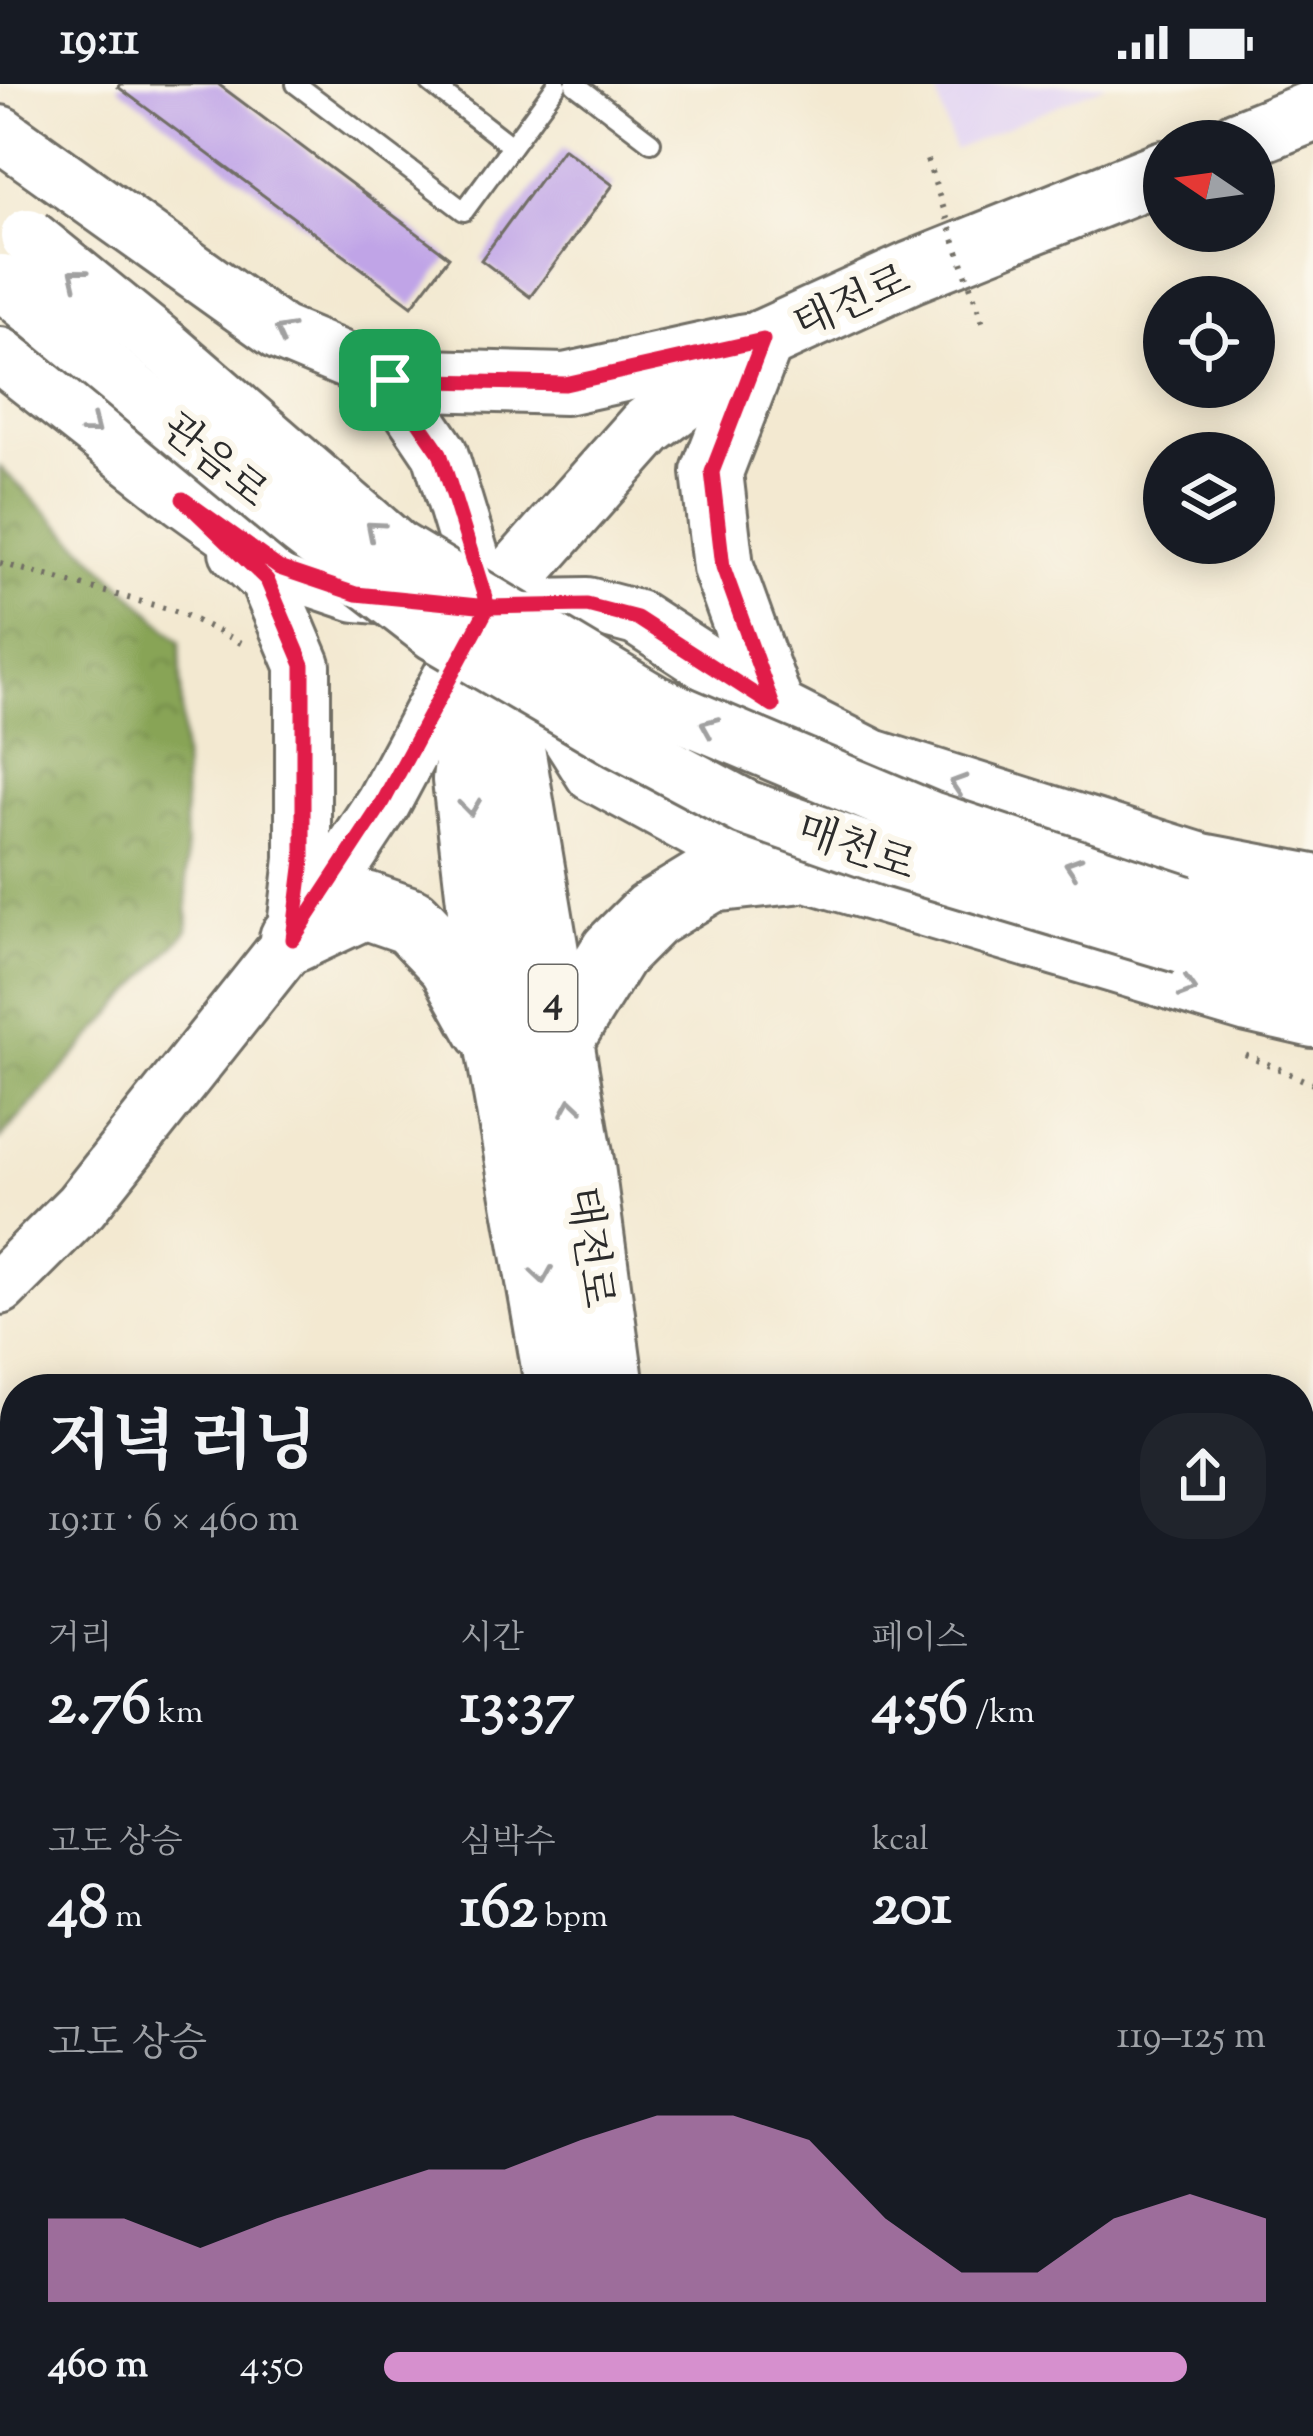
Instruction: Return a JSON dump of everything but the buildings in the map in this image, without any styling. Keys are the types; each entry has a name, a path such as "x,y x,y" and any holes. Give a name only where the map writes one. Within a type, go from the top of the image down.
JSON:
{"highway":[{"name":"태전로","path":"461,620 466,780 607,1374"},
{"path":"293,939 365,905 410,921 530,1044 651,915 710,879 794,869"},
{"name":"태전로","path":"530,1044 559,1374"}],"main road":[{"path":"1275,126 1313,111"},
{"path":"0,133 280,333 390,380 565,384 763,340"},
{"name":"태전로","path":"461,620 647,427 763,340 912,272 1143,179"},
{"path":"7,254 166,348 396,548 655,703 1183,924"},
{"name":"관음로","path":"7,254 302,530 461,620"},
{"path":"763,340 712,472 723,567 773,706"},
{"path":"0,355 279,568 356,594 461,620 587,605 637,618 773,706 874,758 1202,861 1313,882"},
{"path":"0,1287 81,1206 293,939 383,802 461,620 440,453 390,380"},
{"path":"183,499 267,580 303,665 303,860 293,939"},
{"path":"461,620 593,774 718,842 1248,1005 1313,1020"},
{"name":"매천로","path":"461,620 620,741 746,808 893,860 1183,924 1313,979"},
{"name":"매천로","path":"1183,924 1313,928"}],"lane":[{"path":"296,84 464,211 557,84"},
{"path":"431,84 511,146"},
{"path":"574,84 651,142"}],"path":[{"path":"927,160 983,323"},
{"path":"0,563 179,612 248,646"}],"shaded area":[{"path":"934,84 1107,84 954,150"}],"green space":[{"path":"0,467 180,641 188,930 0,1139"}],"route":[{"path":"390,380 440,453 488,607 383,802 293,939 303,860 303,665 267,580 183,499 279,568 356,594 488,607 587,605 637,618 773,706 723,567 712,472 763,340 565,384 390,380"}]}
